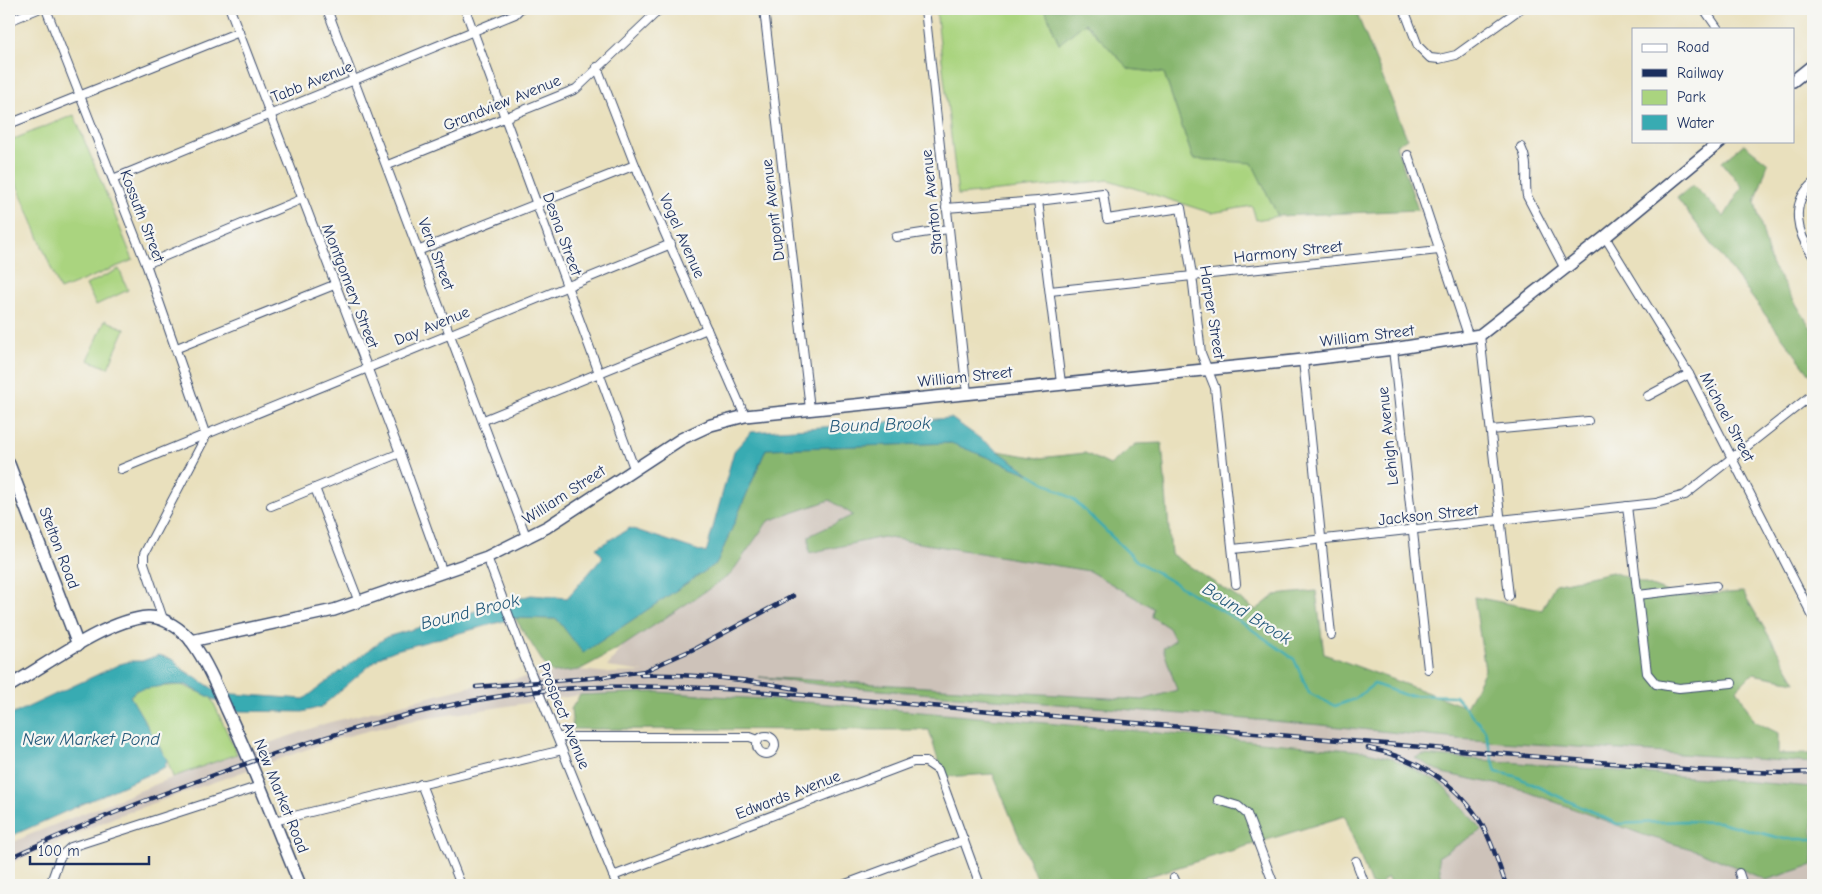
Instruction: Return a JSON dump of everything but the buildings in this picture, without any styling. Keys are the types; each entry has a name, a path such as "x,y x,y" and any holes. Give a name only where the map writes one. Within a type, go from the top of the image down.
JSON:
{"main road":[{"path":"1794,80 1813,65"},
{"name":"William Street","path":"191,641 359,602 487,557 527,539 681,439 711,425 745,416 1303,360 1393,349 1475,336 1565,270 1720,142"},
{"name":"Stelton Road","path":"9,464 78,645"},
{"path":"9,686 78,645 136,619 149,617 163,619 191,641"},
{"name":"New Market Road","path":"191,641 232,720 300,885"}],"street":[{"path":"9,21 38,9"},
{"name":"Kossuth Street","path":"46,9 146,264 206,436"},
{"name":"Montgomery Street","path":"230,9 334,285 400,453 443,573"},
{"name":"Vera Street","path":"327,9 388,165 527,539"},
{"name":"Desna Street","path":"465,9 634,468"},
{"name":"Tabb Avenue","path":"113,179 515,14 520,9"},
{"name":"Grandview Avenue","path":"388,165 576,88 660,9"},
{"name":"Dupont Avenue","path":"764,9 810,409"},
{"name":"Stanton Avenue","path":"925,9 967,393"},
{"path":"1404,9 1418,46 1430,58 1439,59 1456,55 1520,9"},
{"path":"1704,9 1717,28"},
{"path":"1811,9 1813,13"},
{"path":"9,124 238,32"},
{"name":"Vogel Avenue","path":"597,67 635,165 745,416"},
{"path":"1521,147 1528,165 1525,186 1527,196 1565,270"},
{"path":"1408,155 1440,250 1475,336 1491,430 1509,596"},
{"path":"420,250 635,165"},
{"path":"1813,183 1806,189 1799,205 1797,223 1813,256"},
{"name":"Harper Street","path":"1038,201 1103,193 1107,219 1181,208 1192,275 1201,354 1214,388 1236,584"},
{"path":"146,264 302,199"},
{"path":"946,208 1038,201 1062,383"},
{"path":"896,236 948,229"},
{"name":"Michael Street","path":"1605,237 1689,374 1813,617"},
{"name":"Day Avenue","path":"121,469 206,436 366,368 671,244"},
{"name":"Harmony Street","path":"1050,292 1192,275 1440,250"},
{"path":"176,348 334,285"},
{"path":"484,420 707,328"},
{"name":"Lehigh Avenue","path":"1393,349 1428,670"},
{"path":"1303,360 1331,634"},
{"path":"1648,396 1689,374"},
{"name":"Jackson Street","path":"1233,549 1501,522 1656,503 1685,495 1732,456 1813,396"},
{"path":"1491,430 1588,421"},
{"path":"163,619 144,563 144,554 206,436"},
{"path":"271,506 400,453"},
{"path":"315,488 359,602"},
{"path":"1627,506 1647,673 1656,684 1679,688 1732,683"},
{"name":"Prospect Avenue","path":"487,557 617,885"},
{"path":"1638,595 1716,586"},
{"path":"558,737 750,737 758,740"},
{"path":"274,821 562,750"},
{"name":"Edwards Avenue","path":"613,876 913,762 926,762 938,770 980,885"},
{"path":"421,784 461,885"},
{"path":"50,885 60,857 71,847 260,786"},
{"path":"1218,800 1238,806 1248,814 1274,885"},
{"path":"843,885 964,840"},
{"path":"1356,862 1365,885"},
{"path":"1739,873 1743,885"}],"shaded area":[{"path":"830,500 854,515 809,536 809,553 883,537 1089,571 1154,608 1152,617 1169,628 1175,640 1163,648 1178,690 1143,700 768,678 830,686 1321,725 1458,739 1813,763 1813,787 1422,755 1415,757 1440,772 1520,789 1644,835 1698,851 1766,880 1813,865 1813,885 1443,885 1438,857 1481,830 1441,783 1392,758 1363,751 1318,746 819,703 657,692 580,695 415,720 333,740 117,816 9,864 9,844 29,835 194,769 327,723 480,684 579,670 610,673 645,672 607,667 623,646 730,575 768,521"}],"green space":[{"path":"936,9 1045,9 1059,43 1085,23 1129,69 1164,73 1193,159 1252,162 1278,216 1256,220 1252,206 1211,213 1109,180 958,195"},
{"path":"1045,9 1355,9 1407,138 1396,145 1418,210 1278,216 1252,163 1193,159 1164,73 1129,69 1085,23 1059,44"},
{"path":"74,115 133,260 60,290 9,165 9,141"},
{"path":"1744,144 1768,163 1755,202 1771,264 1813,331 1813,378 1677,198 1693,185 1724,217 1742,187 1722,162"},
{"path":"119,269 128,290 96,305 86,285"},
{"path":"105,320 125,329 108,368 88,360"},
{"path":"951,443 1039,458 1085,453 1110,465 1136,444 1162,443 1171,554 1256,610 1275,595 1316,591 1324,654 1466,707 1485,670 1474,597 1542,610 1555,584 1612,572 1679,596 1743,592 1796,682 1752,674 1737,689 1754,721 1778,733 1778,754 1813,754 1813,763 1458,739 1321,725 830,686 759,677 1143,700 1177,690 1163,648 1175,640 1169,628 1152,617 1153,608 1089,571 883,537 809,553 809,536 853,515 830,500 768,521 730,575 623,646 579,670 553,673 546,667 515,618 557,619 584,652 717,563 766,449"},
{"path":"181,685 211,697 237,754 173,777 167,760 130,696 140,688"},
{"path":"657,692 819,703 1363,751 1392,758 1441,783 1482,830 1438,857 1443,885 1391,885 1387,877 1380,885 1371,885 1345,816 1120,885 1039,885 993,774 943,777 929,730 573,729 571,709 580,695"},
{"path":"1422,755 1813,787 1813,865 1766,880 1698,851 1644,835 1520,789 1442,773 1415,758"}],"water":[{"name":"New Market Pond","path":"951,418 1032,475 951,443 766,449 717,563 583,653 557,619 515,618 396,650 381,656 321,707 303,712 237,711 186,685 170,685 136,690 130,696 167,760 165,767 9,837 9,716 120,664 142,661 159,655 174,660 182,669 220,693 304,699 386,637 531,595 567,598 603,557 596,548 630,528 706,553 734,451 751,432"}],"waterway":[{"name":"Bound Brook","path":"1030,474 1073,499 1137,561 1244,624 1294,659 1309,693 1335,706 1355,699 1374,684 1405,695 1455,696 1485,730 1496,772 1515,776 1617,824 1682,821 1719,822 1784,839 1813,839"}],"railway":[{"path":"476,687 603,677 644,671 696,648 793,596"},
{"path":"641,675 681,675 720,678 759,682 797,689"},
{"path":"9,858 154,797 244,764 327,737 410,714 453,705 539,691 589,687 741,690 1695,770 1782,773 1813,772"},
{"path":"1368,748 1400,757 1416,764 1456,792 1468,804 1483,826 1506,885"}]}
